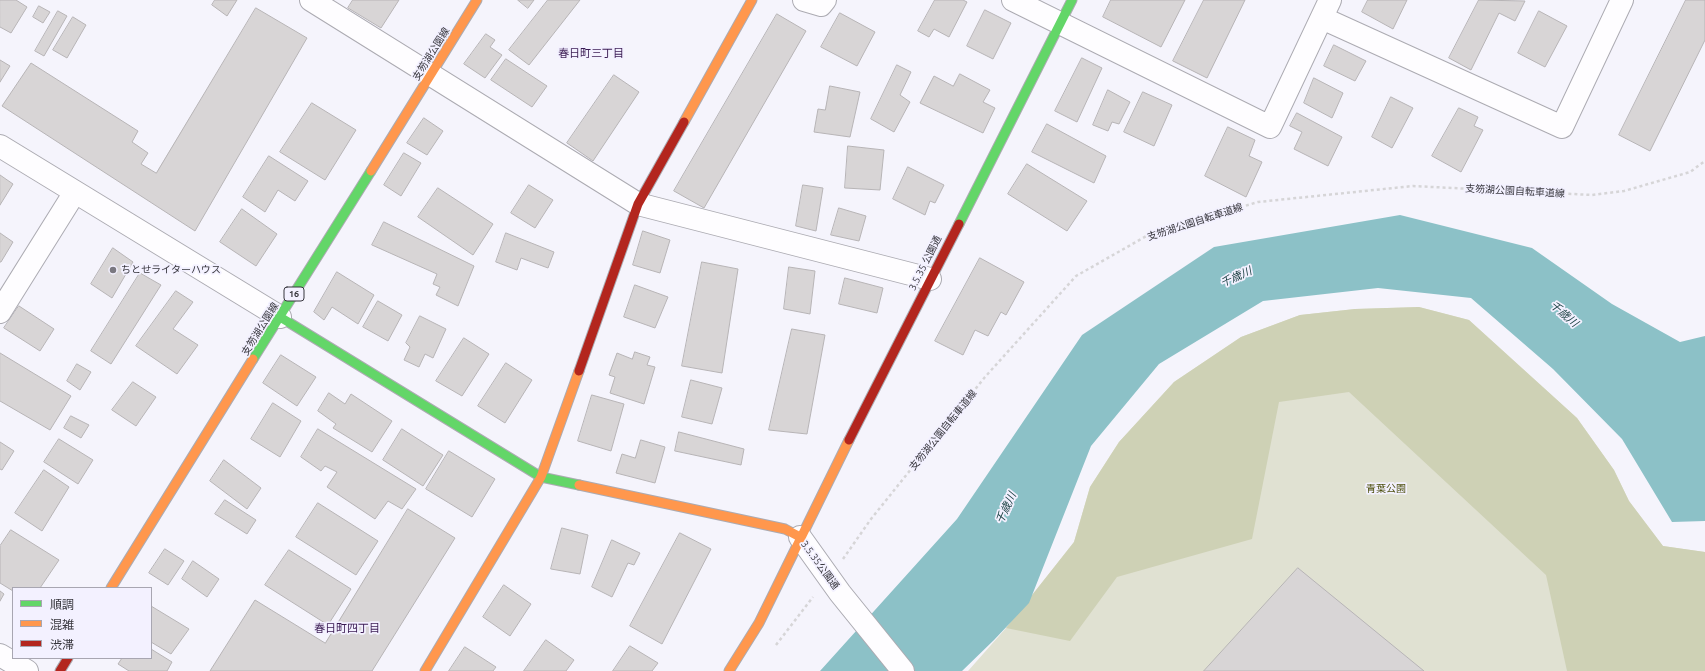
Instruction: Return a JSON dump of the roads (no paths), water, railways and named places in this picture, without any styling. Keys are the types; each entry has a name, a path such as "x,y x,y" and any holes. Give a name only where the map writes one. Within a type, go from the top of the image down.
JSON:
{"street":[{"path":"311,0 430,76 638,204 930,279"},
{"name":"支笏湖公園線","path":"112,587 477,0"},
{"path":"425,671 541,477 638,204 752,0"},
{"path":"804,0 821,5 825,0"},
{"path":"1013,0 1061,22 1270,127 1326,9 1562,127 1622,0"},
{"name":"3.5.35 公園通","path":"729,671 740,657 764,612 800,537 1072,0"},
{"path":"0,146 541,477 785,529 800,537"},
{"path":"0,312 75,192"},
{"name":"3.5.35公園通","path":"800,537 834,585 903,671"},
{"path":"0,655 27,671"},
{"path":"60,671 67,659"}],"water":[{"name":"千歳川","path":"1400,215 1532,248 1612,304 1680,342 1705,336 1705,521 1672,522 1622,439 1553,369 1471,298 1378,288 1263,301 1159,364 1091,446 1029,603 962,671 820,671 957,519 1082,335 1214,247"}],"place":[{"name":"ちとせライターハウス","path":"113,270"}],"district":[{"name":"春日町三丁目","path":"591,53"},
{"name":"春日町四丁目","path":"347,628"}],"park label":[{"name":"青葉公園","path":"1386,489"}]}
